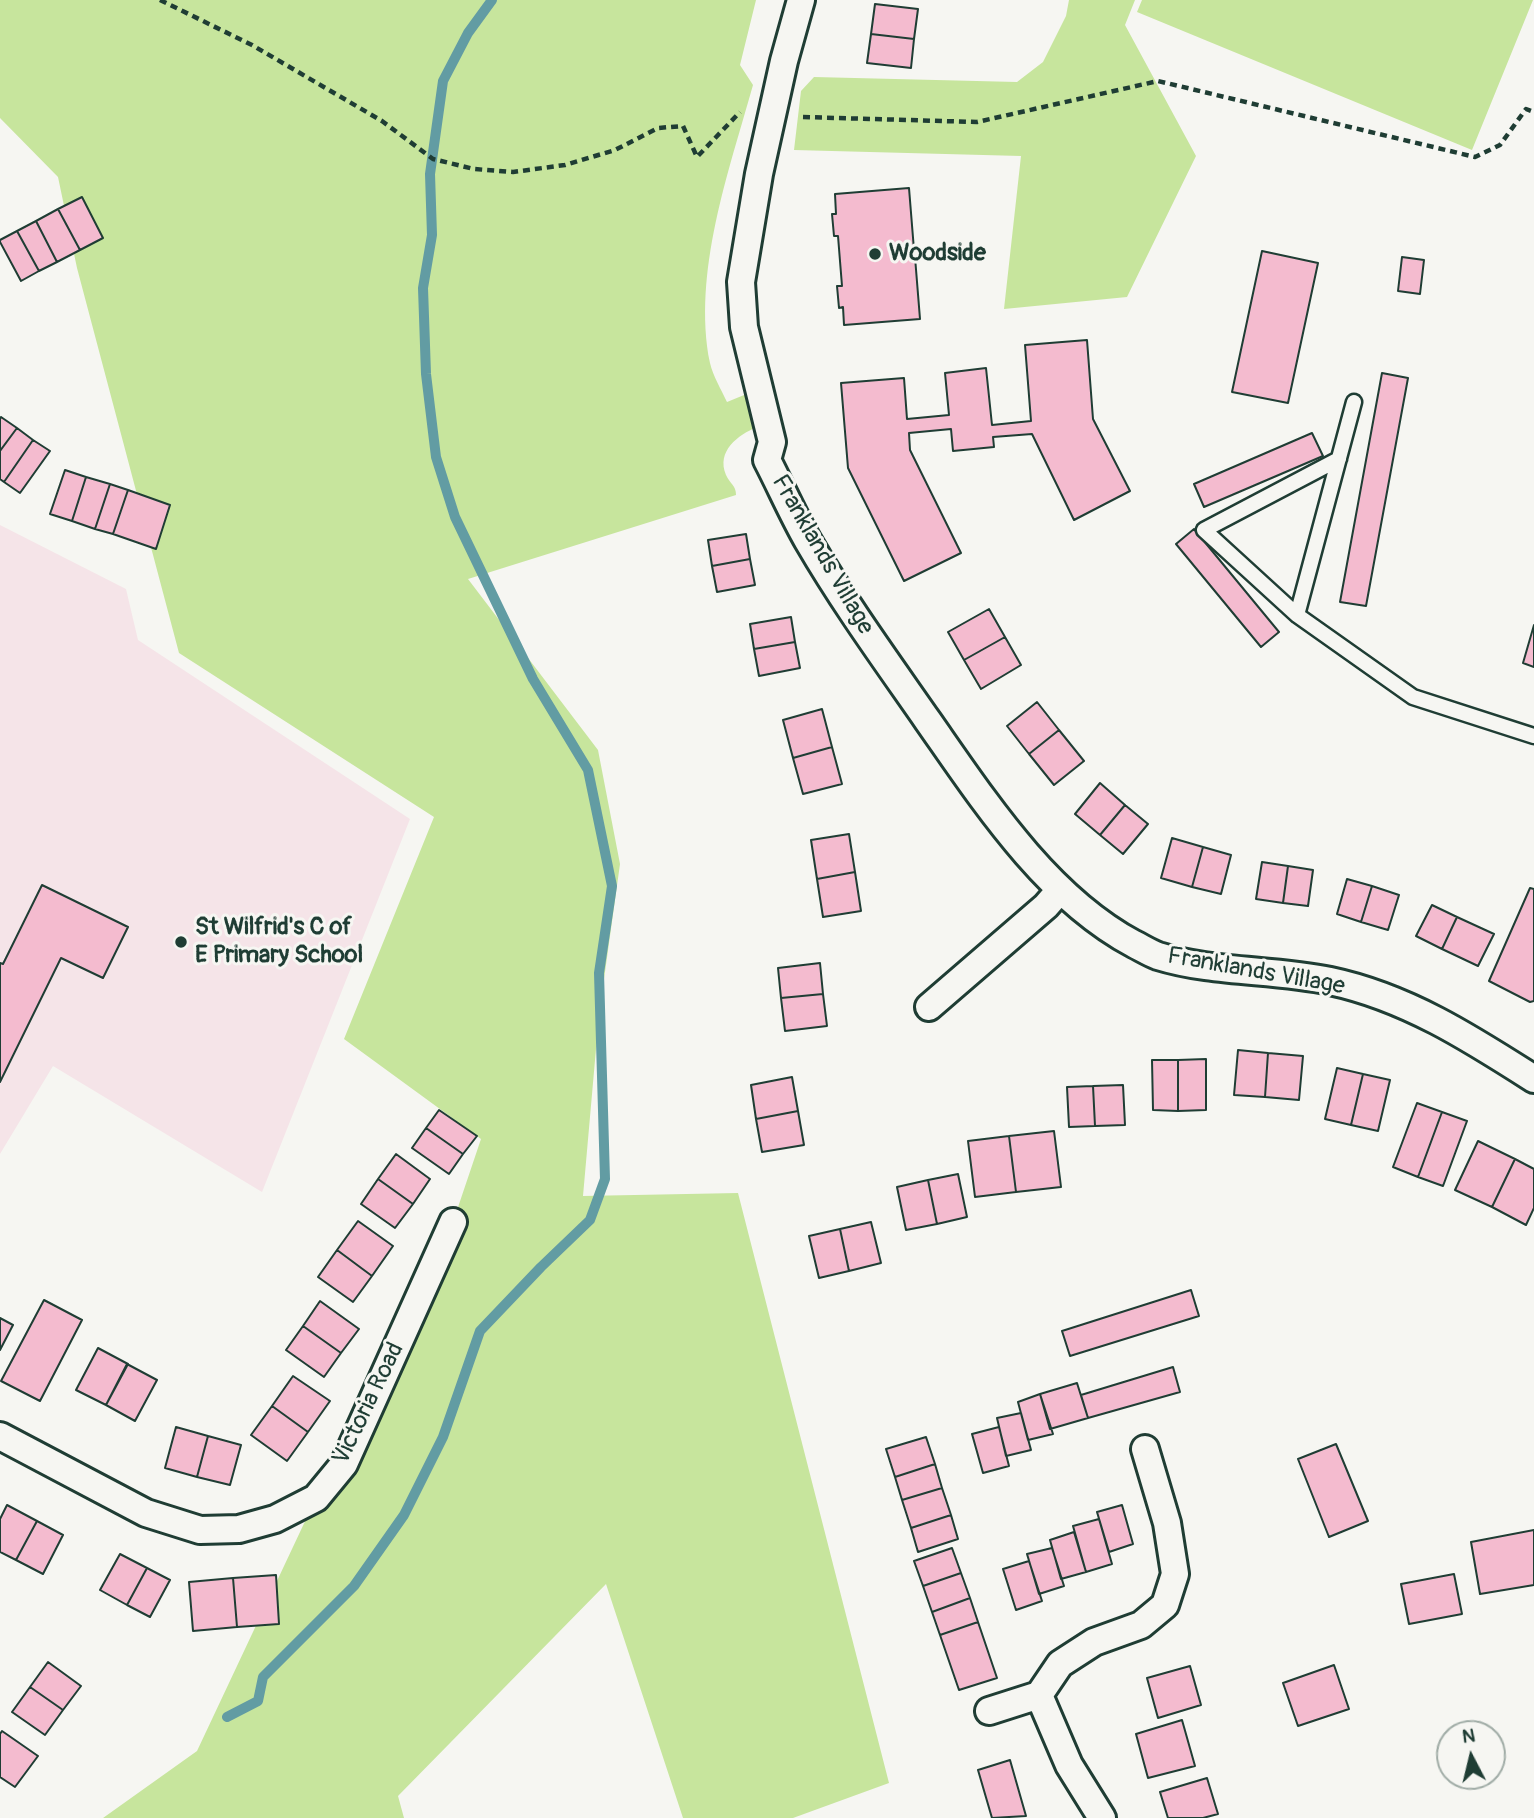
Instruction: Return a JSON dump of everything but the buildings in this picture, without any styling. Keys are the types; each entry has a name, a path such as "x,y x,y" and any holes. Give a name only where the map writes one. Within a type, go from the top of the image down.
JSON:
{"street":[{"name":"Franklands Village","path":"801,0 759,174 741,282 744,327 772,442 767,460 807,539 862,627 1006,827 1060,890 1113,933 1156,955 1197,965 1264,971 1332,982 1393,1000 1444,1023 1534,1079"},
{"path":"929,1007 1046,906 1060,890"},
{"name":"Victoria Road","path":"0,1436 146,1513 190,1527 201,1530 239,1529 275,1519 316,1498 344,1464 453,1222"},
{"path":"989,1711 1039,1695 1060,1664 1094,1642 1142,1625 1164,1605 1175,1574 1167,1523 1145,1449"},
{"path":"1039,1695 1069,1765 1102,1818"}],"lane":[{"path":"1297,615 1354,402"},
{"path":"1339,459 1203,530 1297,615 1413,697 1534,736"}],"path":[{"path":"160,0 251,45 382,121 433,159 474,169 513,172 565,164 615,150 658,128 683,126 697,157 740,111 741,124"},
{"path":"772,117 977,122 1157,81 1475,157 1500,145 1526,109 1534,112"}],"shaded area":[{"name":"St Wilfrid's C of E Primary School","path":"0,525 126,589 138,640 410,819 262,1192 53,1066 0,1154"}],"green space":[{"path":"0,0 756,0 740,65 753,85 716,222 706,294 706,329 713,373 727,402 749,393 757,427 736,439 726,451 726,475 736,495 468,579 598,750 620,864 599,1015 583,1196 738,1193 889,1783 793,1818 683,1818 606,1584 398,1796 404,1818 103,1818 197,1751 316,1498 453,1222 481,1139 344,1039 434,817 179,653 77,268 58,177 0,118"},
{"path":"1069,0 1135,0 1125,25 1196,156 1127,297 1004,309 1021,156 794,150 801,91 814,77 1017,82 1043,62 1066,16"},
{"path":"1142,0 1533,0 1472,150 1137,12"}],"waterway":[{"path":"227,1717 258,1701 263,1677 354,1586 404,1515 443,1437 480,1331 590,1220 605,1179 599,973 612,886 588,770 533,679 455,517 436,457 426,374 423,288 432,235 430,174 443,81 468,33 492,0"}],"place":[{"name":"Woodside","path":"875,254"},
{"name":"St Wilfrid's C of E Primary School","path":"181,942"}]}
